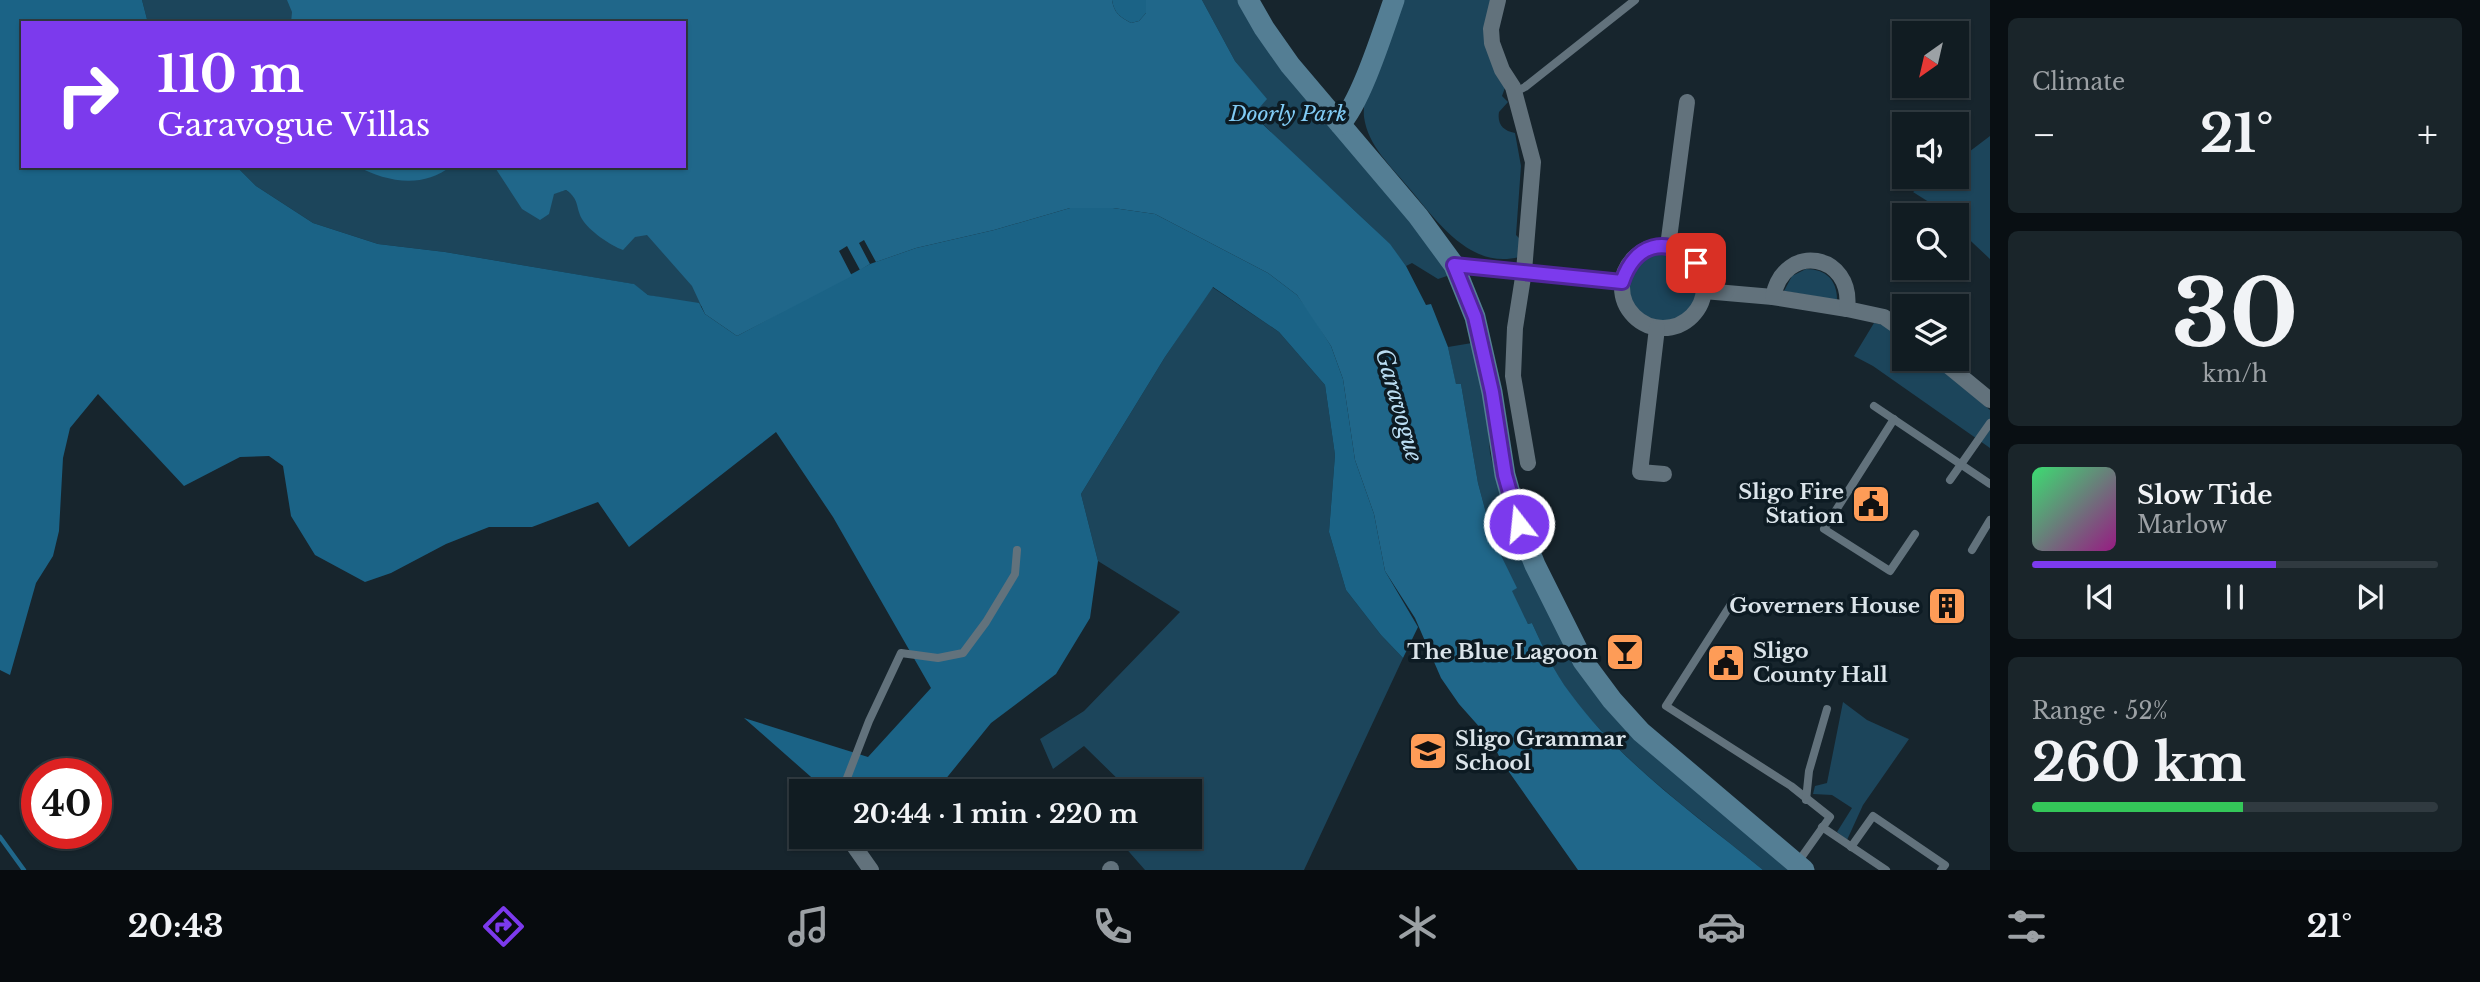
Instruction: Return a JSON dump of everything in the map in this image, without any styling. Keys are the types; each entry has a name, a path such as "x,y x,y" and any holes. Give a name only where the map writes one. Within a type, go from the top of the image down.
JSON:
{"street":[{"path":"1248,0 1290,65 1418,216 1454,265 1475,317 1492,392 1505,475 1519,524 1535,565 1583,661 1612,700 1641,732 1801,867"},
{"path":"1340,124 1347,117 1357,96 1394,0"},
{"path":"1498,0 1491,29 1492,43 1502,70 1513,87 1533,162 1524,271 1515,328 1513,376 1528,463"},
{"path":"1668,246 1686,102"},
{"path":"1668,246 1685,253 1696,263 1702,276 1704,291 1692,317 1677,326 1657,328 1640,322 1629,311 1623,298 1622,282 1628,265 1638,254 1650,248 1668,246"},
{"path":"1773,297 1775,285 1792,265 1816,261 1829,265 1839,273 1849,296 1847,309"},
{"path":"1454,265 1622,282"},
{"path":"1704,291 1773,297 1847,309 1884,317 1892,323"},
{"path":"1657,328 1640,472 1664,474"},
{"path":"1955,371 1990,400"},
{"path":"857,849 872,870"}],"lane":[{"path":"1514,96 1635,0"},
{"path":"1874,406 1990,484"},
{"path":"1894,419 1824,529 1890,571 1915,534"},
{"path":"1950,480 1990,423"},
{"path":"1972,550 1990,520"},
{"path":"847,779 901,653 938,658 963,653 986,622 1015,574 1017,550"},
{"path":"1735,597 1666,706 1791,786 1830,817 1801,867"},
{"path":"1806,800 1809,771 1827,709"},
{"path":"1851,847 1873,816 1945,865 1941,870"},
{"path":"1822,827 1886,870"}],"green space":[{"path":"142,0 493,0 482,21 147,21"},
{"name":"Doorly Park","path":"1202,0 1240,0 1423,235 1450,275 1438,279 1412,263 1406,266 1370,226 1253,114 1266,99 1235,61"},
{"path":"1400,0 1492,0 1506,85 1502,96 1508,102 1499,112 1499,120 1504,129 1515,133 1521,166 1516,235 1522,241 1519,257 1501,259 1485,256 1456,239 1388,164 1370,137 1364,117 1367,91"},
{"path":"1990,136 1990,259 1969,239 1969,203 1930,203 1913,192 1917,189 1969,189 1969,152"},
{"path":"238,168 496,168 526,190 544,194 566,190 575,197 647,222 716,309 648,295 633,284 445,252 378,244 313,223 256,186"},
{"path":"1663,253 1676,256 1687,263 1694,274 1697,287 1694,300 1687,311 1676,318 1663,321 1650,318 1639,311 1632,300 1629,287 1632,274 1639,263 1650,256"},
{"path":"1806,269 1819,271 1829,277 1835,287 1837,300 1784,291 1792,276"},
{"path":"1212,287 1279,332 1325,385 1335,455 1329,532 1346,590 1403,658 1304,870 1145,870 1127,849 1202,849 1202,779 1118,779 1084,746 1053,769 1040,739 1084,711 1180,612 1098,561 1081,494 1165,357"},
{"path":"1874,323 1892,330 1892,371 1944,371 1990,410 1990,448 1873,366 1854,356"},
{"path":"1472,343 1486,404 1490,453 1497,483 1577,668 1790,870 1763,870 1661,787 1636,766 1590,719 1559,677 1532,623 1528,624 1511,591 1516,588 1493,539 1478,483 1461,384 1456,385 1448,347"},
{"path":"1843,702 1867,720 1909,739 1863,805 1847,840 1837,832 1852,808 1832,795 1813,794 1815,786 1827,783"}],"shaded area":[{"path":"0,0 142,0 147,21 21,21 21,168 238,168 256,186 313,223 378,244 445,252 634,284 648,295 699,303 705,314 737,336 870,264 916,248 994,230 1070,208 1113,208 1155,214 1268,273 1297,295 1311,314 1331,346 1343,379 1355,460 1374,514 1385,571 1418,627 1403,658 1346,590 1329,532 1335,455 1325,385 1279,332 1213,287 1165,357 1081,494 1098,561 1090,618 1056,674 991,723 946,779 813,779 744,718 868,757 931,688 833,517 776,432 629,547 598,502 532,527 489,527 446,544 391,573 365,582 315,555 291,516 283,466 269,456 240,457 184,486 98,394 70,428 63,458 59,531 53,556 36,583 10,675 0,670"},
{"path":"1112,0 1146,0 1146,13 1139,21 1131,23 1118,14"}],"water":[{"name":"Garavogue","path":"287,0 1112,0 1118,14 1131,23 1139,21 1146,13 1146,0 1202,0 1235,61 1267,99 1253,115 1390,244 1406,266 1426,305 1431,304 1448,347 1456,384 1461,384 1478,483 1493,539 1517,588 1512,591 1528,624 1532,623 1564,685 1590,718 1636,765 1763,870 1578,870 1502,762 1491,740 1459,704 1441,678 1415,618 1385,571 1374,514 1355,460 1343,379 1331,346 1297,295 1268,273 1155,214 1113,208 1070,208 994,230 916,248 876,262 864,240 859,243 870,264 860,270 847,246 839,251 852,276 737,336 705,314 692,286 647,235 635,237 623,250 612,245 585,223 575,200 566,190 554,194 549,214 540,220 522,209 495,168 686,168 686,21 291,21 292,12"},
{"path":"361,168 448,168 429,178 404,181"}],"waterway":[{"path":"0,837 24,870"}],"place":[{"name":"Sligo Fire Station","path":"1871,504"},
{"name":"Governers House","path":"1947,606"},
{"name":"The Blue Lagoon","path":"1625,652"},
{"name":"Sligo County Hall","path":"1726,663"},
{"name":"Sligo Grammar School","path":"1428,751"}],"route":[{"path":"1519,524 1505,475 1492,392 1475,317 1454,265 1622,282 1628,265 1638,254 1650,248 1668,246 1685,253 1696,263"}]}
